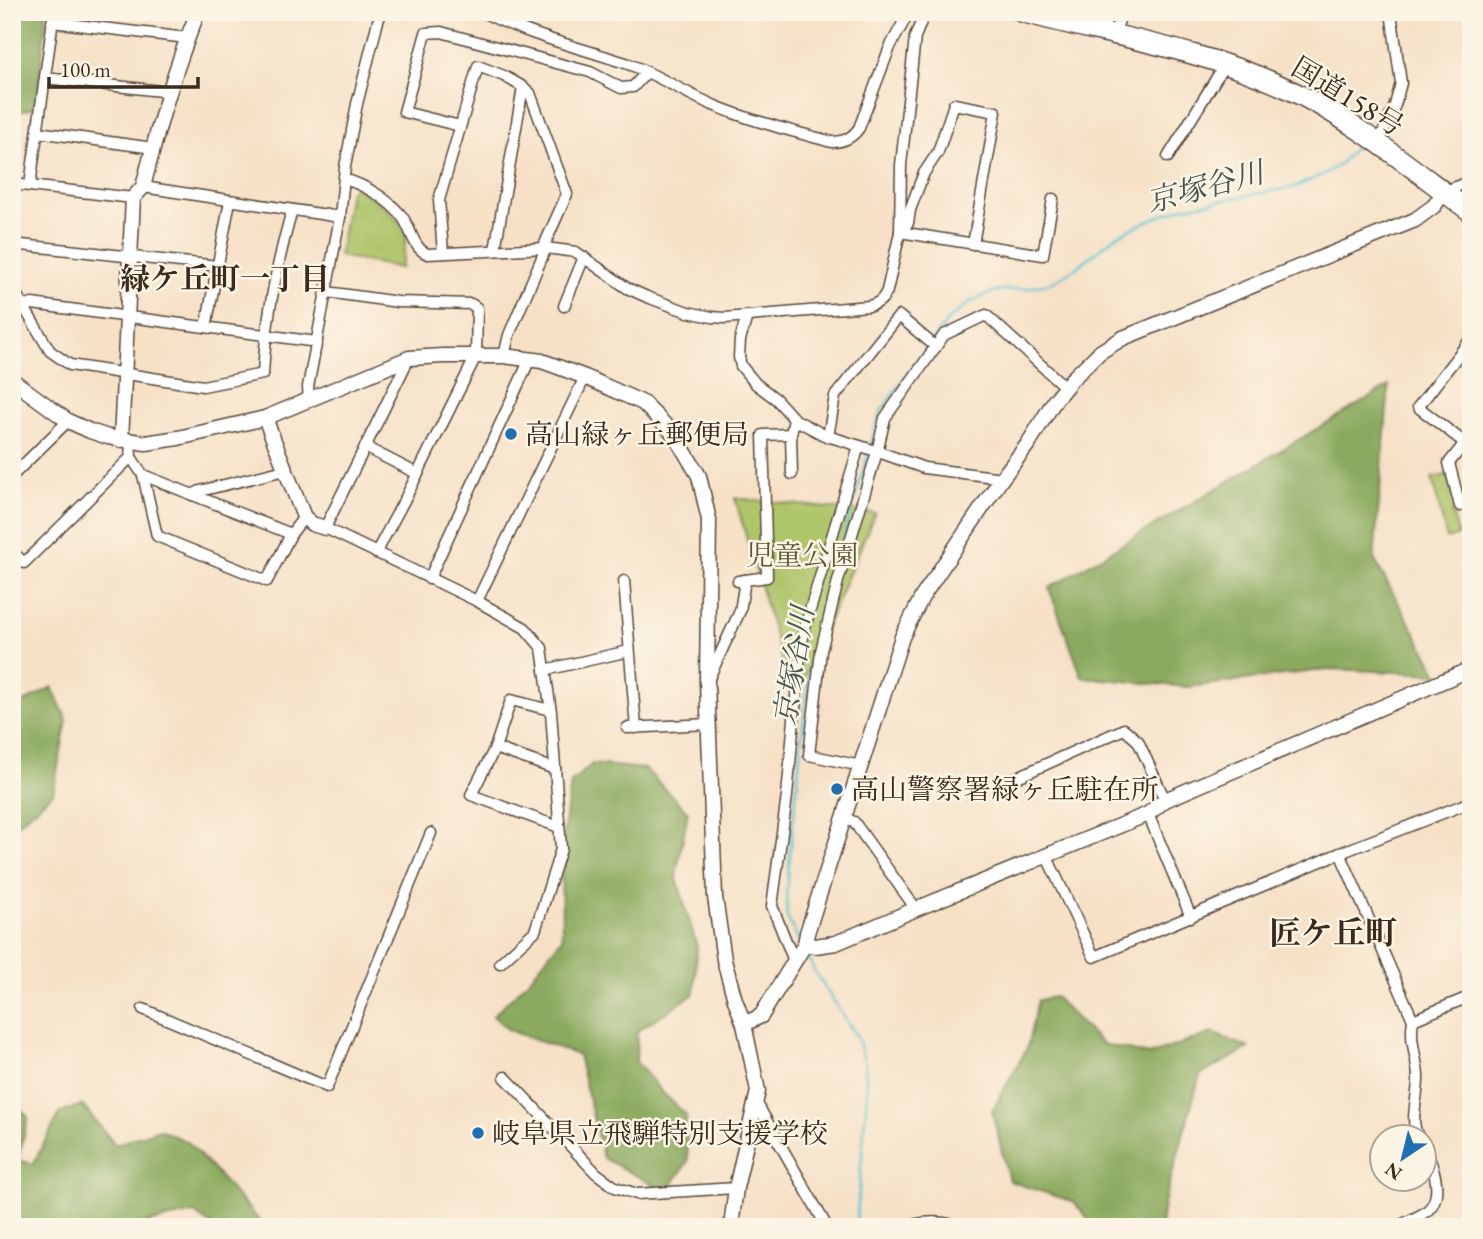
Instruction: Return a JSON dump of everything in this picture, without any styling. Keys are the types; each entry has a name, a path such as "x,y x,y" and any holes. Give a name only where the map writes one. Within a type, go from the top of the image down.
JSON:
{"highway":[{"name":"国道158号","path":"1021,12 1197,55 1284,87 1378,144 1471,212"}],"street":[{"path":"198,12 187,38 138,193 126,317 126,440 131,457 143,475 157,536 267,582 291,534 303,517"},
{"path":"309,401 308,387 340,217 357,104 378,21 384,12"},
{"path":"483,12 634,66 712,104 748,118 832,142 851,137 859,128 890,47 909,12"},
{"path":"344,178 366,187 401,214 423,252 545,248 576,252 627,288 688,312 712,317 877,304 887,292 900,232 901,165 915,37 925,12"},
{"path":"1114,34 1122,12"},
{"path":"1378,144 1395,105 1401,83 1391,12"},
{"path":"30,185 53,17 187,38"},
{"path":"460,126 404,112 426,33 441,32 552,61 590,72 621,88 633,87 646,73"},
{"path":"1168,157 1225,64"},
{"path":"443,253 439,200 478,66 504,76 530,93 567,194 509,335 505,356"},
{"path":"45,78 170,92"},
{"path":"495,250 523,87"},
{"path":"900,232 908,223 920,183 938,152 954,104 996,112 973,244"},
{"path":"37,132 153,148"},
{"path":"744,1024 761,1016 803,948 912,613 1065,387 1100,352 1123,338 1415,220 1434,206 1444,192 1471,178"},
{"path":"12,184 230,201 340,217"},
{"path":"900,232 1043,255 1053,199"},
{"path":"206,327 230,201"},
{"path":"12,287 19,304 50,351 70,365 203,386 263,374 265,335 284,237 292,210"},
{"path":"12,244 218,266"},
{"path":"564,306 584,257"},
{"path":"327,292 398,302 471,304 477,308 476,356 376,553"},
{"path":"19,304 317,342"},
{"path":"803,948 772,906 800,653 805,627 868,449 885,418 944,335 986,315 1065,387"},
{"path":"747,316 740,340 741,366 756,384 776,399 794,419 828,436 924,468 1002,478"},
{"path":"828,436 835,396 900,316 936,347"},
{"path":"1471,339 1418,407 1468,439 1449,463 1460,506 1471,503"},
{"path":"13,382 68,421 90,431 146,443 239,426 265,418 409,358 505,356 542,361 643,403 674,433 699,475 709,520 707,684 715,897 724,960 744,1024 758,1091 736,1188 731,1227"},
{"path":"325,528 409,358"},
{"path":"429,579 530,359"},
{"path":"477,601 585,377"},
{"path":"265,418 303,517 312,524 477,601 525,628 542,648 550,709 561,849 535,931 500,963"},
{"path":"792,474 794,419"},
{"path":"12,476 68,421"},
{"path":"707,684 740,611 741,580 767,577 763,435 792,434"},
{"path":"365,447 418,474"},
{"path":"861,766 809,755 821,651 868,449"},
{"path":"12,551 24,563 131,457"},
{"path":"192,495 285,470"},
{"path":"143,475 291,534"},
{"path":"624,581 631,728 709,724"},
{"path":"545,670 629,651"},
{"path":"803,948 836,943 1148,814 1165,800 1471,669"},
{"path":"550,709 511,700 495,748 471,795 559,827"},
{"path":"1011,779 1124,729 1138,741 1165,800"},
{"path":"495,748 555,769"},
{"path":"1046,855 1094,957 1340,853 1471,802"},
{"path":"1148,814 1191,917"},
{"path":"844,818 854,822 916,909"},
{"path":"143,1009 327,1087 431,833"},
{"path":"1340,853 1413,1020 1410,1034 1418,1077 1414,1124"},
{"path":"1413,1020 1471,996"},
{"path":"505,1077 596,1173 615,1187 637,1194 736,1188"},
{"path":"756,1102 827,1227"},
{"path":"1398,1227 1429,1209 1437,1194"},
{"path":"912,1227 944,1224 952,1227"}],"green space":[{"path":"12,12 47,12 36,107 12,114"},
{"path":"356,187 384,207 407,232 401,268 339,256 350,191"},
{"path":"1389,386 1374,559 1438,674 1330,669 1188,687 1082,677 1049,588"},
{"path":"1447,475 1456,510 1452,512 1458,535 1447,539 1432,478"},
{"name":"児童公園","path":"735,498 875,513 794,702"},
{"path":"52,687 67,720 53,793 12,829 12,709"},
{"path":"592,764 645,769 688,812 676,875 697,947 694,994 637,1031 636,1062 686,1115 688,1161 667,1192 603,1158 578,1055 509,1030 493,1016 528,981 562,938 561,849 571,783"},
{"path":"1055,997 1102,1044 1149,1055 1212,1033 1249,1048 1200,1075 1164,1203 1161,1227 1094,1227 1074,1202 1009,1181 992,1111 1027,1048 1038,1000"},
{"path":"12,1100 28,1117 18,1160 33,1164 60,1113 82,1105 115,1145 159,1129 188,1142 260,1221 259,1227 214,1227 194,1213 148,1223 145,1227 12,1227"}],"waterway":[{"name":"京塚谷川","path":"933,339 948,320 969,303 995,291 1030,288 1053,282 1116,236 1152,219 1184,207 1295,187 1340,164 1354,148"},
{"name":"京塚谷川","path":"870,446 881,411 929,344"},
{"name":"京塚谷川","path":"799,941 787,917 786,895 814,640 868,453"},
{"name":"京塚谷川","path":"805,953 857,1037 865,1063 867,1092 856,1227"}],"place":[{"name":"高山緑ヶ丘郵便局","path":"511,434"},
{"name":"高山警察署緑ヶ丘駐在所","path":"837,789"},
{"name":"岐阜県立飛騨特別支援学校","path":"478,1133"}],"district":[{"name":"緑ケ丘町一丁目","path":"225,279"},
{"name":"匠ケ丘町","path":"1333,933"}]}
